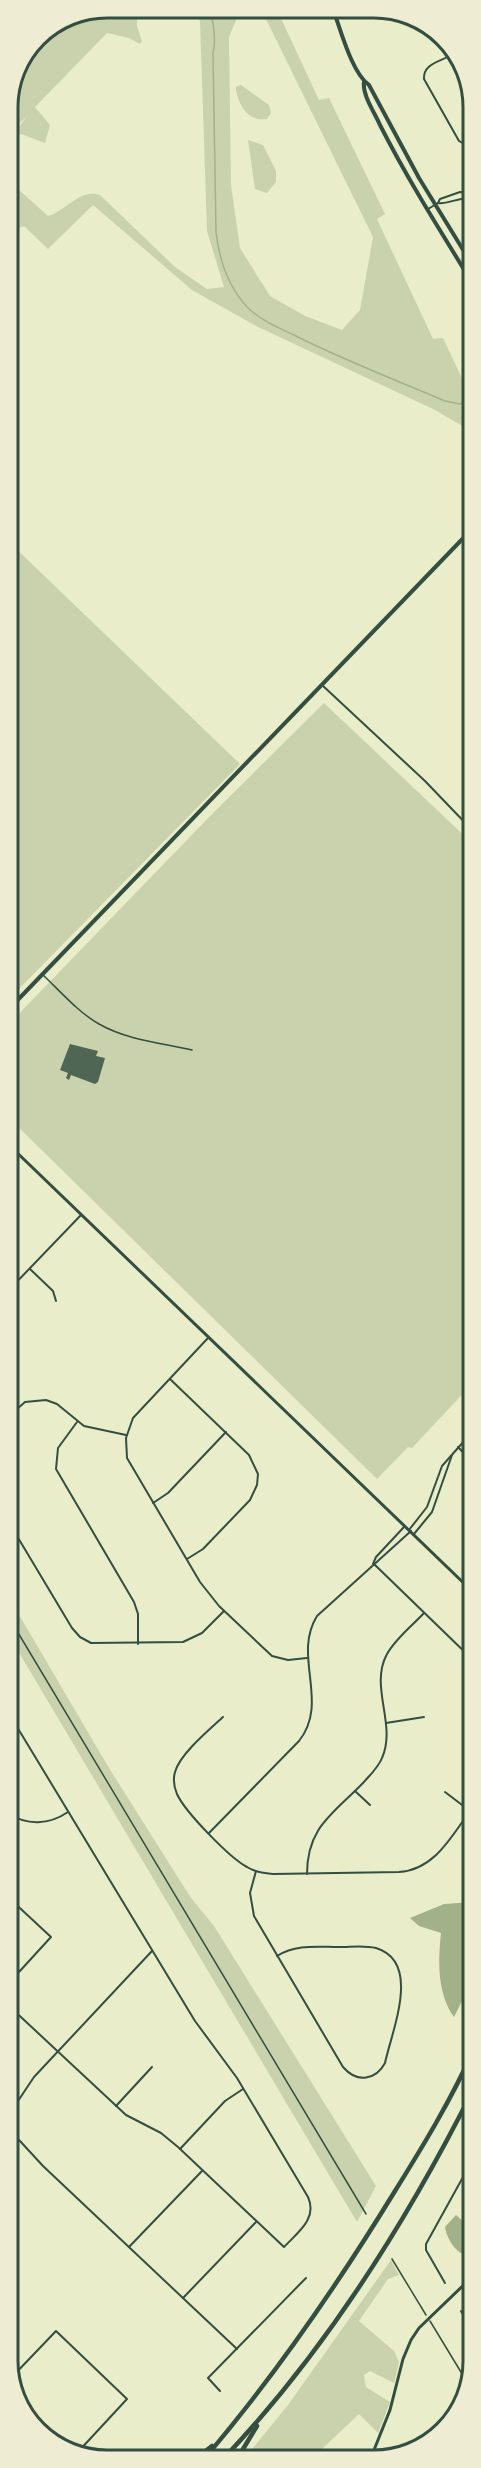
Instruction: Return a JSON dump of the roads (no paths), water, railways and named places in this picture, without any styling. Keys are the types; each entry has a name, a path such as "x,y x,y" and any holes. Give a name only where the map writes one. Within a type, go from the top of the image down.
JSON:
{"highway":[{"path":"212,2450 312,2318 360,2247 425,2142 463,2070"},
{"path":"242,2450 261,2419 323,2336 391,2235 463,2108"},
{"path":"232,2450 261,2419"},
{"path":"207,2450 221,2439"}],"main road":[{"path":"337,18 378,119 427,210 463,268"},
{"path":"364,82 369,85 463,250"},
{"path":"18,999 463,538"}],"street":[{"path":"447,57 428,66 424,73 425,81 459,141 463,143"},
{"path":"427,210 450,194 463,193"},
{"path":"437,204 463,198"},
{"path":"322,685 433,789 463,820"},
{"path":"18,1154 463,1582"},
{"path":"18,1281 81,1215"},
{"path":"30,1269 53,1291 57,1301"},
{"path":"209,1338 135,1416 126,1435 127,1458 211,1597 272,1656 288,1660 307,1658"},
{"path":"170,1378 226,1432 253,1461 258,1472 257,1485 248,1502 201,1550 187,1559"},
{"path":"18,1408 24,1403 42,1399 57,1404 77,1422 91,1428 126,1435"},
{"path":"77,1422 58,1448 56,1469 134,1602 138,1614 138,1644"},
{"path":"153,1503 168,1493 226,1432"},
{"path":"411,1532 424,1514 442,1466 463,1442"},
{"path":"458,1447 463,1452"},
{"path":"209,1833 304,1733 313,1709 307,1658 308,1638 317,1616 432,1512 452,1455"},
{"path":"374,1564 376,1557 405,1526"},
{"path":"18,1538 72,1628 80,1637 98,1645 188,1641 202,1633 224,1611"},
{"path":"374,1564 463,1650"},
{"path":"307,1874 308,1852 313,1837 374,1771 382,1759 387,1740 381,1682 383,1663 393,1645 424,1613"},
{"path":"223,1717 181,1760 174,1780 180,1800 209,1833 240,1862 256,1871 270,1874 404,1872 415,1869 436,1855 463,1820"},
{"path":"386,1723 424,1718"},
{"path":"18,1729 195,2021 222,2055 243,2089 310,2203 308,2221 284,2247 180,2149 161,2133 126,2115 18,2014"},
{"path":"355,1791 370,1805"},
{"path":"444,1792 463,1806"},
{"path":"18,1819 38,1823 52,1821 68,1812"},
{"path":"256,1871 251,1888 251,1907 258,1924 277,1956 344,2068 351,2075 363,2078 380,2071 385,2063 402,1988 402,1977 396,1962 384,1951 368,1946 298,1947 277,1956"},
{"path":"18,1906 51,1937 18,1973"},
{"path":"18,2101 30,2083 58,2051 152,1951"},
{"path":"116,2106 152,2067"},
{"path":"180,2149 225,2101 243,2089"},
{"path":"18,2139 43,2166 237,2349"},
{"path":"129,2247 202,2170"},
{"path":"445,2283 426,2250 426,2244 463,2178"},
{"path":"183,2298 257,2222"},
{"path":"219,2391 208,2378 306,2278"},
{"path":"374,2450 390,2410 407,2348 416,2332 463,2286"},
{"path":"461,2311 463,2314"},
{"path":"19,2370 56,2331 128,2399 84,2446"}],"lane":[{"path":"42,974 82,1012 99,1024 122,1035 192,1050"}],"waterway":[{"path":"211,18 214,38 216,232 219,252 226,272 240,299 257,316 331,353 445,401 460,404 463,402"}]}
